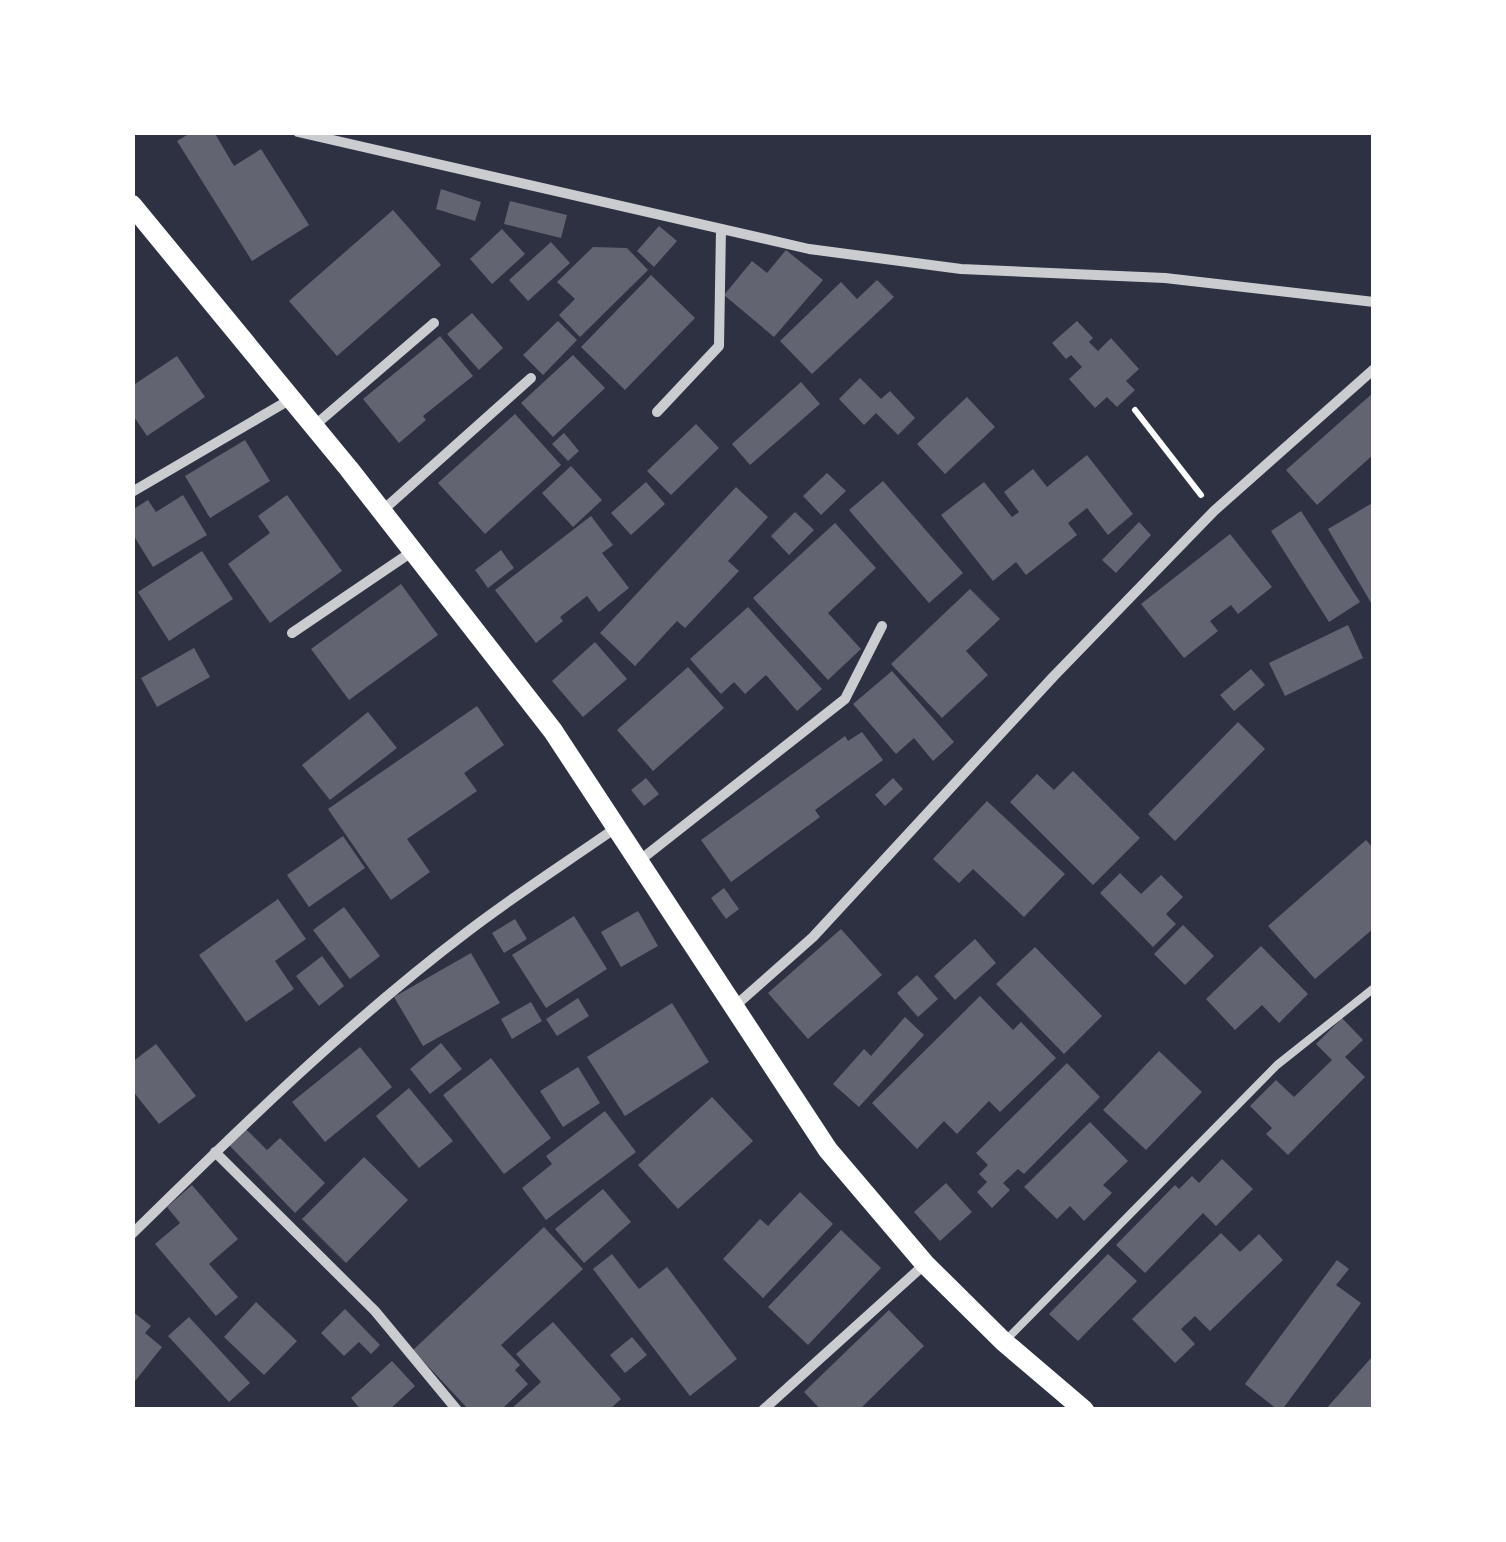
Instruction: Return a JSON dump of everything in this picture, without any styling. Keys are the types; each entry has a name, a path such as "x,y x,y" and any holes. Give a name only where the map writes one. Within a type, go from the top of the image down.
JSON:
{"main road":[{"path":"132,205 314,426 553,731 828,1150 925,1264 1004,1342 1084,1410"}],"street":[{"path":"298,132 808,249 961,270 1164,278 1374,302"},
{"path":"657,412 719,346 721,229"},
{"path":"314,426 434,324"},
{"path":"734,1007 813,937 1052,677 1214,512 1374,368"},
{"path":"382,512 531,378"},
{"path":"132,492 291,398"},
{"path":"292,633 413,551"},
{"path":"639,861 844,699 882,626"},
{"path":"132,1234 262,1104 466,932 617,827"},
{"path":"215,1152 374,1312 456,1410"},
{"path":"763,1410 925,1264"}],"lane":[{"path":"1004,1342 1277,1065 1374,988"}],"path":[{"path":"1134,410 1214,512"}],"building":[{"path":"192,132 214,132 234,166 261,149 309,225 252,261 177,141"},
{"path":"441,189 481,202 475,221 436,209"},
{"path":"510,201 567,215 561,238 504,224"},
{"path":"393,210 441,265 337,356 289,301"},
{"path":"659,226 677,241 654,267 637,251"},
{"path":"502,229 525,254 492,284 470,259"},
{"path":"551,242 570,263 528,301 509,280"},
{"path":"593,247 627,248 648,270 580,337 559,315 575,299 557,282"},
{"path":"786,250 823,280 774,337 724,295 752,261 767,273"},
{"path":"651,275 695,318 625,390 581,347"},
{"path":"877,280 894,297 812,374 780,341 841,282 857,299"},
{"path":"472,313 503,348 479,370 447,334"},
{"path":"558,321 577,340 543,375 523,355"},
{"path":"1077,321 1093,338 1089,342 1098,351 1111,338 1139,369 1126,381 1135,390 1117,407 1107,397 1095,408 1069,379 1082,367 1071,355 1066,359 1052,343"},
{"path":"440,336 473,376 423,416 426,420 399,443 363,399"},
{"path":"573,355 605,388 553,437 521,403"},
{"path":"177,356 205,397 147,436 132,414 132,386"},
{"path":"860,378 881,399 890,391 915,418 898,435 876,413 864,425 839,399"},
{"path":"801,382 820,404 750,465 732,444"},
{"path":"1374,392 1374,454 1317,505 1286,470"},
{"path":"967,397 995,427 945,474 917,444"},
{"path":"515,414 561,465 485,534 438,483"},
{"path":"696,424 719,448 671,495 647,471"},
{"path":"564,433 579,451 568,461 552,444"},
{"path":"245,440 270,481 210,518 185,476"},
{"path":"1087,455 1133,514 1108,535 1087,508 1068,523 1077,535 1026,575 1016,562 993,581 941,515 984,482 1012,517 1019,512 1004,492 1033,469 1047,487"},
{"path":"571,466 602,500 573,527 542,493"},
{"path":"827,473 846,491 821,515 803,496"},
{"path":"883,481 963,573 929,603 849,510"},
{"path":"646,482 665,504 631,535 611,513"},
{"path":"736,487 768,517 728,561 739,571 685,628 677,621 635,666 600,633"},
{"path":"183,495 207,535 153,567 132,533 132,510 148,500 156,512"},
{"path":"287,495 342,571 270,623 228,564 270,533 258,516"},
{"path":"1374,502 1374,608 1328,529"},
{"path":"1301,511 1360,602 1329,622 1271,531"},
{"path":"795,512 814,530 789,555 771,536"},
{"path":"591,516 613,545 602,553 629,588 599,612 587,596 536,643 495,590"},
{"path":"1139,522 1151,535 1116,573 1102,560"},
{"path":"835,523 876,568 828,613 861,649 828,680 753,598"},
{"path":"1230,534 1272,587 1238,614 1231,605 1210,621 1218,631 1184,658 1141,604"},
{"path":"501,550 514,568 488,588 475,570"},
{"path":"202,551 233,599 169,641 138,592"},
{"path":"401,584 438,635 349,700 311,649"},
{"path":"970,589 1000,619 966,651 988,675 942,718 891,664"},
{"path":"748,607 822,689 797,711 766,675 745,694 734,682 721,694 690,659"},
{"path":"1348,625 1363,658 1285,696 1269,663"},
{"path":"595,642 627,679 583,717 552,681"},
{"path":"194,648 210,677 157,707 141,678"},
{"path":"688,667 724,708 653,771 617,730"},
{"path":"1251,669 1265,685 1234,711 1220,695"},
{"path":"892,671 954,742 933,761 914,738 896,754 853,704"},
{"path":"477,706 504,745 464,773 477,791 407,839 430,872 391,900 328,809"},
{"path":"368,712 397,748 330,800 302,765"},
{"path":"1238,722 1265,749 1175,841 1148,814"},
{"path":"862,732 883,760 815,810 820,817 731,882 701,840 845,736 848,741"},
{"path":"1073,771 1140,838 1093,885 1010,802 1037,774 1054,790"},
{"path":"646,778 659,794 644,806 631,790"},
{"path":"893,778 903,789 885,806 875,795"},
{"path":"987,801 1065,874 1024,917 973,869 959,883 933,859"},
{"path":"343,836 365,868 309,907 287,875"},
{"path":"1366,840 1374,849 1374,928 1315,979 1268,926"},
{"path":"1120,873 1141,894 1161,875 1183,897 1166,914 1176,924 1153,947 1100,893"},
{"path":"724,888 739,909 726,919 711,898"},
{"path":"278,899 306,939 275,961 294,989 246,1022 199,955"},
{"path":"344,907 380,956 350,979 313,930"},
{"path":"638,911 658,946 621,967 601,932"},
{"path":"574,916 607,969 546,1008 512,955"},
{"path":"515,919 527,939 504,953 492,933"},
{"path":"1183,925 1214,956 1185,985 1154,954"},
{"path":"841,929 882,975 808,1039 768,993"},
{"path":"975,939 996,963 955,1000 934,976"},
{"path":"1261,946 1308,994 1279,1023 1262,1005 1235,1030 1206,999"},
{"path":"1035,947 1102,1016 1064,1054 996,984"},
{"path":"471,953 500,1003 423,1046 394,997"},
{"path":"322,956 344,986 319,1006 296,976"},
{"path":"917,975 938,999 918,1017 897,993"},
{"path":"980,996 1013,1030 1021,1022 1056,1058 1000,1112 989,1101 957,1134 944,1121 917,1149 872,1103"},
{"path":"578,998 589,1016 557,1036 546,1019"},
{"path":"531,1002 542,1021 512,1039 501,1019"},
{"path":"672,1003 709,1062 625,1116 587,1057"},
{"path":"905,1017 924,1035 859,1107 833,1084 864,1049 871,1056"},
{"path":"1342,1018 1363,1040 1345,1057 1365,1077 1288,1155 1266,1134 1272,1128 1250,1106 1276,1080 1294,1097 1332,1060 1316,1044"},
{"path":"441,1043 462,1069 430,1094 410,1069"},
{"path":"156,1044 196,1096 159,1124 132,1090 132,1062"},
{"path":"360,1047 392,1087 325,1142 292,1102"},
{"path":"1159,1051 1202,1092 1146,1150 1103,1110"},
{"path":"491,1058 551,1138 504,1174 443,1095"},
{"path":"1067,1063 1100,1097 1024,1174 1018,1169 1003,1183 1010,1190 992,1208 977,1192 987,1182 979,1174 988,1165 976,1153"},
{"path":"578,1067 600,1103 563,1127 540,1091"},
{"path":"409,1088 453,1141 419,1168 376,1116"},
{"path":"712,1097 753,1141 678,1209 638,1165"},
{"path":"605,1111 636,1152 546,1220 522,1188 552,1164 546,1156"},
{"path":"1090,1122 1128,1161 1103,1185 1112,1193 1084,1221 1070,1206 1057,1219 1024,1187"},
{"path":"242,1125 267,1150 280,1138 325,1183 295,1213 226,1142"},
{"path":"364,1157 408,1200 346,1263 302,1219"},
{"path":"1222,1159 1253,1189 1216,1226 1203,1213 1145,1273 1116,1245 1175,1185 1179,1189 1192,1176 1199,1183"},
{"path":"946,1183 972,1212 940,1241 914,1212"},
{"path":"192,1185 238,1239 209,1264 238,1297 216,1316 155,1244 180,1223 167,1207"},
{"path":"603,1189 631,1222 584,1263 555,1229"},
{"path":"800,1192 833,1224 763,1298 723,1259 760,1219 768,1226"},
{"path":"544,1227 583,1269 501,1345 520,1365 515,1370 528,1384 501,1410 469,1410 413,1350"},
{"path":"841,1230 881,1268 808,1345 768,1307"},
{"path":"1221,1233 1240,1252 1259,1234 1283,1260 1210,1331 1195,1316 1181,1329 1195,1344 1175,1363 1132,1319"},
{"path":"612,1254 639,1289 667,1267 737,1359 690,1396 593,1269"},
{"path":"1108,1254 1137,1281 1078,1341 1049,1314"},
{"path":"1337,1260 1349,1269 1336,1285 1361,1303 1282,1410 1278,1410 1245,1384"},
{"path":"256,1302 297,1341 264,1375 224,1337"},
{"path":"345,1309 380,1345 371,1354 359,1342 344,1356 321,1333"},
{"path":"889,1310 924,1346 859,1410 821,1410 804,1392"},
{"path":"132,1311 151,1326 145,1333 162,1347 132,1385"},
{"path":"189,1317 250,1383 229,1402 168,1336"},
{"path":"553,1322 621,1399 609,1410 510,1410 541,1382 516,1354"},
{"path":"632,1337 647,1355 625,1373 610,1355"},
{"path":"1371,1358 1374,1410 1325,1410"},
{"path":"392,1361 415,1386 389,1410 361,1410 351,1398"}]}
